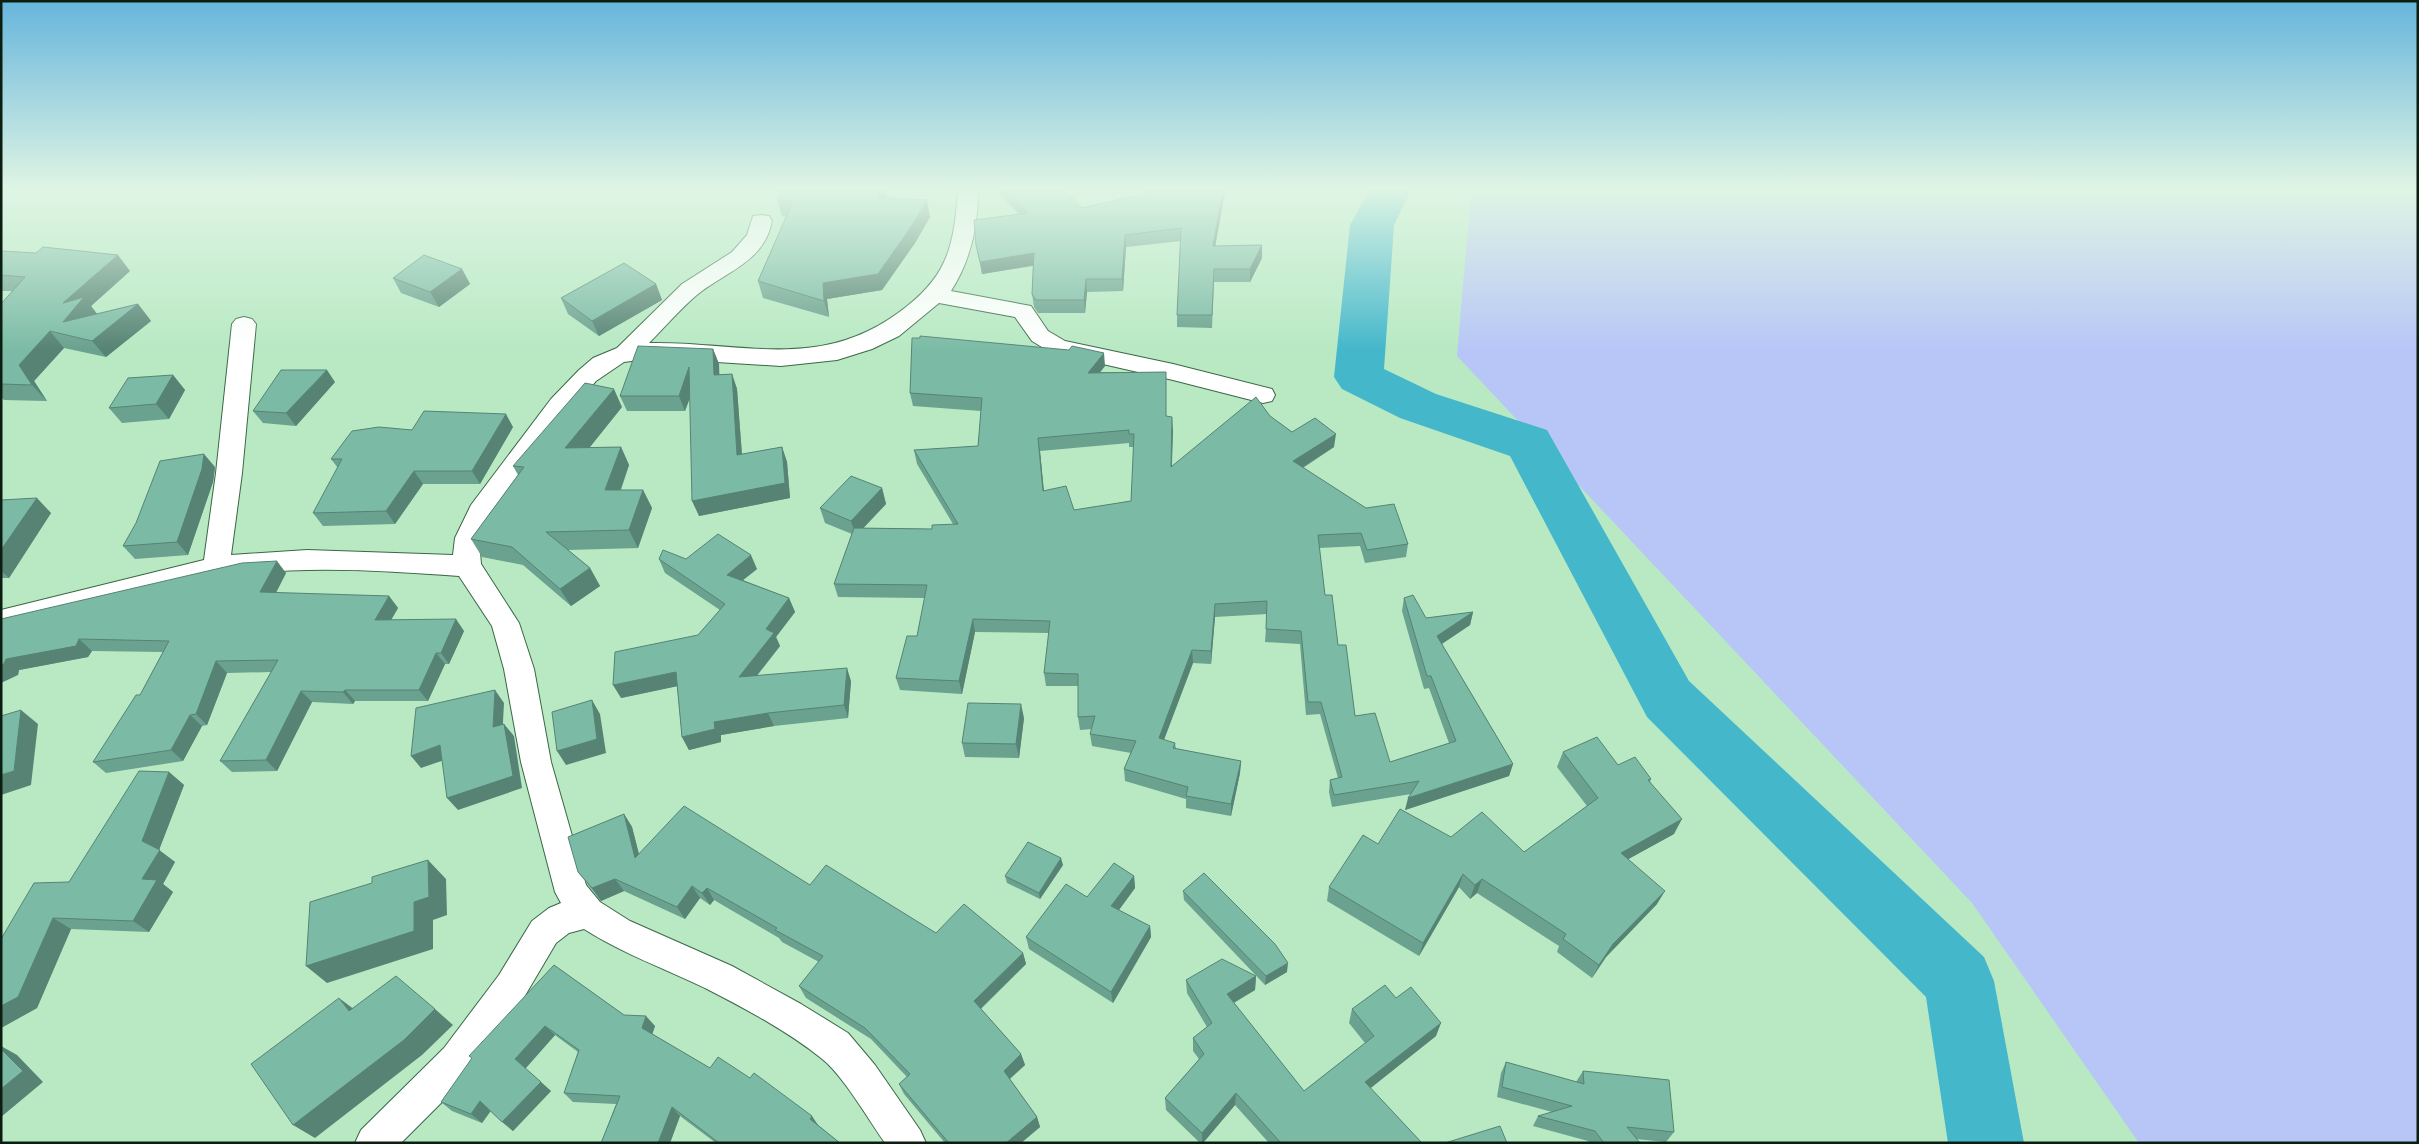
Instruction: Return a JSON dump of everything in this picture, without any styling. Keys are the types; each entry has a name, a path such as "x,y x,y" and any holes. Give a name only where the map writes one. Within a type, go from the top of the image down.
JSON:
{"street":[{"path":"625,353 690,289 744,254 752,243"},
{"path":"907,1143 862,1078 835,1046 790,1016 720,978 618,932 588,913 572,892 536,762 519,669 505,623 467,566 466,545 472,529 486,504 552,413 586,377 606,361 625,353 653,350 784,358 838,354 882,337 906,320 934,295 947,278 961,243"},
{"path":"934,295 1023,311 1040,336 1047,342 1071,351 1173,372 1263,396"},
{"path":"216,568 229,473 244,324"},
{"path":"1,621 151,581 216,568 314,560 390,561 467,566"},
{"path":"374,1143 458,1061 510,987 544,932 561,920 588,913"}],"shaded area":[{"path":"1466,243 2418,243 2418,1143 2139,1143 1972,903 1457,356"}],"building":[{"path":"774,243 899,243 878,274 823,283 824,301 758,281"},
{"path":"976,243 1124,243 1122,279 1086,279 1084,300 1036,300 1032,294 1034,253 980,262"},
{"path":"1180,243 1213,243 1213,246 1262,245 1250,269 1214,269 1212,315 1177,315"},
{"path":"43,247 118,255 63,303 84,297 63,322 138,304 92,341 50,331 19,365 32,385 1,384 1,304 25,277 1,275 1,251 36,253"},
{"path":"424,255 462,269 430,292 393,278"},
{"path":"624,263 656,284 592,321 561,298"},
{"path":"920,336 1069,350 1072,346 1104,353 1088,373 1166,372 1166,416 1172,417 1171,467 1256,397 1270,416 1292,432 1315,418 1336,434 1293,461 1366,508 1394,504 1408,544 1367,550 1361,533 1318,535 1325,595 1332,595 1338,645 1346,645 1355,716 1375,713 1390,762 1456,741 1431,676 1427,676 1404,598 1413,595 1426,618 1473,612 1437,636 1513,764 1408,798 1419,781 1334,795 1330,780 1342,777 1321,702 1308,702 1301,631 1266,629 1267,601 1215,604 1211,651 1192,650 1159,738 1175,743 1173,748 1241,761 1231,804 1186,796 1188,787 1124,769 1136,741 1090,734 1095,716 1078,717 1078,674 1044,673 1050,621 973,619 959,681 896,678 907,636 917,636 927,585 834,584 854,528 932,529 932,525 958,524 914,450 978,446 982,398 910,393 912,338 920,338","holes":["1129,430 1129,434 1134,434 1131,501 1074,510 1066,486 1043,491 1038,438"]},
{"path":"638,346 713,349 714,375 732,374 737,455 782,447 785,483 692,501 689,367 679,396 620,396"},
{"path":"281,370 327,370 286,413 253,411"},
{"path":"173,375 156,404 109,408 128,378"},
{"path":"585,383 614,389 565,448 621,447 605,490 643,490 629,530 546,532 590,568 560,589 512,547 471,539 524,467 513,466"},
{"path":"424,411 506,414 472,471 414,471 386,511 313,513 342,459 331,459 352,431 379,427 412,430"},
{"path":"204,454 202,469 177,542 123,546 136,523 160,461"},
{"path":"851,476 882,488 851,521 820,508"},
{"path":"37,498 1,550 1,500"},
{"path":"718,534 751,555 727,575 789,598 766,629 774,633 739,677 847,668 844,705 768,713 714,722 715,729 682,737 676,672 613,685 615,652 698,635 725,604 659,559 663,550 686,559"},
{"path":"277,561 260,592 389,596 375,620 456,619 441,653 436,653 419,690 301,691 266,760 220,761 278,660 216,661 196,714 190,715 171,750 93,762 136,695 140,695 169,641 79,639 76,646 6,659 4,664 1,665 1,619 242,563"},
{"path":"495,690 493,727 504,724 513,776 447,798 440,745 411,756 416,708"},
{"path":"592,700 597,739 557,751 552,712"},
{"path":"968,703 1021,704 1016,744 962,743"},
{"path":"21,710 14,771 1,775 1,716"},
{"path":"1597,737 1618,765 1635,757 1651,779 1648,780 1682,819 1621,853 1665,891 1613,944 1599,965 1563,939 1566,934 1482,879 1475,885 1463,874 1423,943 1329,887 1363,835 1378,844 1400,809 1451,837 1482,812 1524,852 1598,798 1563,752"},
{"path":"139,771 169,772 142,841 160,850 142,879 157,880 133,921 53,918 18,997 1,1006 1,939 34,883 69,882"},
{"path":"684,806 810,885 826,865 936,933 964,904 1023,953 974,1001 1021,1054 1004,1071 1037,1117 1006,1143 949,1143 899,1084 910,1074 865,1028 799,986 823,956 775,930 777,928 707,888 702,893 692,886 677,907 615,879 592,888 578,872 568,837 624,814 635,858"},
{"path":"1028,842 1061,858 1039,893 1005,876"},
{"path":"428,860 429,897 414,902 414,931 306,966 310,902 372,883 372,877"},
{"path":"1114,863 1134,876 1111,906 1150,926 1111,992 1026,937 1066,884 1087,897"},
{"path":"1204,873 1275,944 1288,963 1266,976 1183,891"},
{"path":"1222,959 1256,976 1227,994 1304,1091 1374,1036 1352,1009 1385,985 1396,998 1411,987 1441,1023 1365,1082 1422,1143 1281,1143 1236,1093 1202,1133 1165,1098 1204,1054 1193,1038 1212,1023 1186,980"},
{"path":"554,965 624,1015 646,1016 642,1028 710,1068 718,1057 750,1078 754,1073 812,1116 810,1119 840,1143 719,1143 672,1107 658,1143 601,1143 620,1096 564,1093 579,1050 545,1026 515,1059 541,1082 502,1122 480,1101 471,1114 441,1102 472,1058 469,1056"},
{"path":"396,976 435,1009 404,1040 293,1125 251,1064 339,998 349,1011"},
{"path":"1,1049 23,1071 1,1089"},
{"path":"1506,1062 1584,1084 1583,1071 1669,1080 1674,1132 1627,1127 1640,1143 1604,1143 1595,1131 1538,1116 1572,1106 1502,1087"},
{"path":"1500,1126 1507,1143 1445,1143"}],"waterway":[{"path":"1370,243 1359,377 1418,406 1529,443 1668,699 1959,981 1986,1143"}]}
